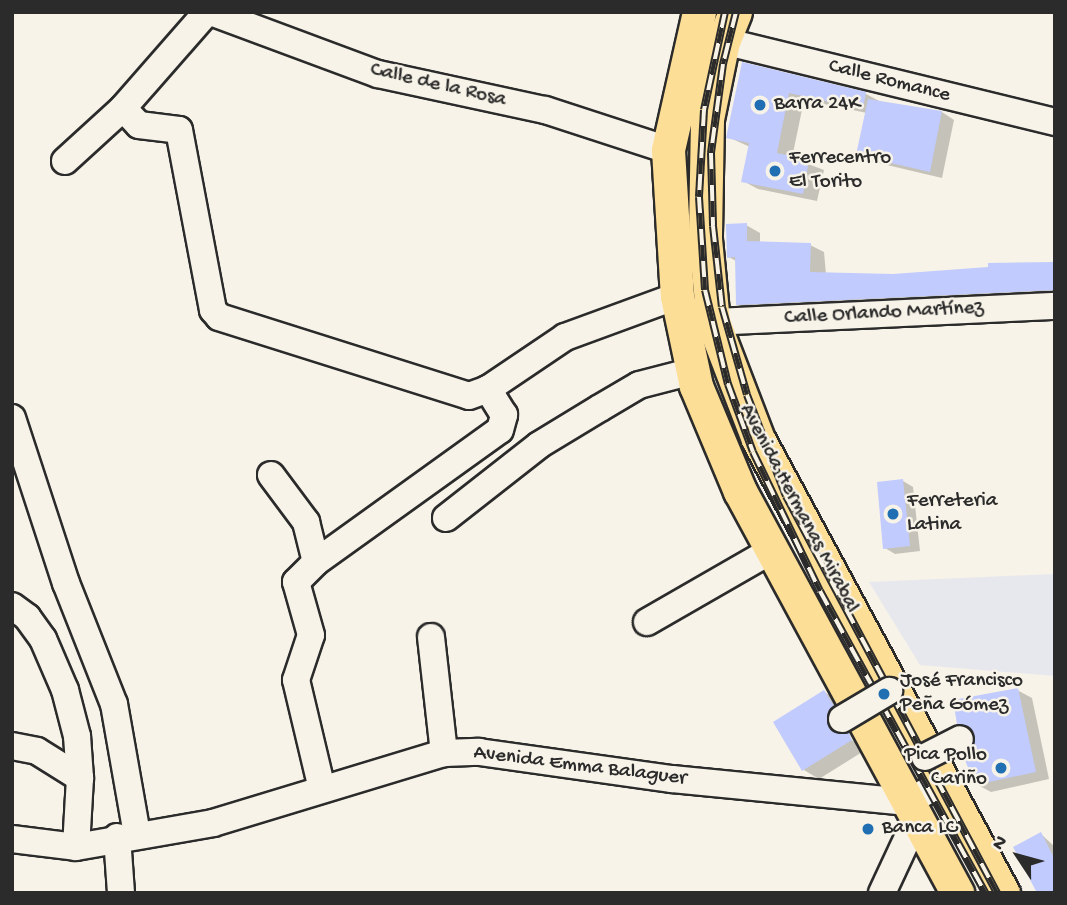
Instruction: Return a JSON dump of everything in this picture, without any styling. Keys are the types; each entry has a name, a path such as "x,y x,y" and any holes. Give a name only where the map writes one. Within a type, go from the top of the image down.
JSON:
{"main road":[{"name":"Avenida Hermanas Mirabal","path":"699,12 668,150 677,296 693,371 740,491 957,893"},
{"name":"Avenida Hermanas Mirabal","path":"729,27 706,119 705,239 713,322 763,449 1003,893"}],"street":[{"path":"65,161 123,108 209,12"},
{"name":"Calle de la Rosa","path":"209,12 378,74 545,110 668,150"},
{"name":"Calle Romance","path":"729,27 1055,122"},
{"path":"123,108 139,125 179,130 216,316 463,395 488,389 565,337 677,296"},
{"name":"Calle Orlando Martínez","path":"713,322 1055,306"},
{"path":"446,518 538,445 600,408 639,385 693,371"},
{"path":"322,789 296,680 311,635 296,582 316,562 500,430 504,415 488,389"},
{"path":"12,418 22,474 114,704 127,836 121,893"},
{"path":"271,475 306,522 316,562"},
{"path":"647,622 772,550"},
{"path":"12,606 43,639 65,690 77,736 80,778 76,847"},
{"path":"431,637 444,753"},
{"path":"842,719 889,691"},
{"path":"882,893 912,810 935,769 960,739"},
{"path":"12,746 37,751 80,778"},
{"name":"Avenida Emma Balaguer","path":"12,839 76,847 213,823 444,753 479,752 912,810"}],"shaded area":[{"path":"1055,574 1055,676 920,665 869,582"}],"building":[{"path":"742,62 866,92 863,109 789,93 777,153 809,160 803,194 741,182 749,143 726,138"},
{"path":"868,99 942,111 930,172 856,155"},
{"path":"747,223 747,241 811,243 810,272 893,274 988,267 988,263 1055,262 1055,290 736,305 735,257 727,258 726,224"},
{"name":"Ferreteria Latina","path":"903,479 910,546 883,549 877,482"},
{"path":"1018,688 1036,772 975,785 963,755 974,747 974,732 957,724 953,700"},
{"path":"824,690 834,706 828,712 828,726 835,733 849,733 852,740 802,771 773,722"},
{"path":"1041,832 1055,860 1055,893 1037,893 1013,847"}],"railway":[{"path":"725,12 704,110 699,197 705,290 728,384 753,452 820,591 985,893"},
{"path":"736,12 723,64 711,153 713,226 722,307 747,395 786,496 997,893"}],"place":[{"name":"Barra 24K","path":"760,105"},
{"name":"Ferrecentro El Torito","path":"775,171"},
{"name":"Ferreteria Latina","path":"893,514"},
{"name":"José Francisco Peña Gómez","path":"884,694"},
{"name":"Pica Pollo Cariño","path":"1001,768"},
{"name":"Banca LC","path":"868,829"}]}
